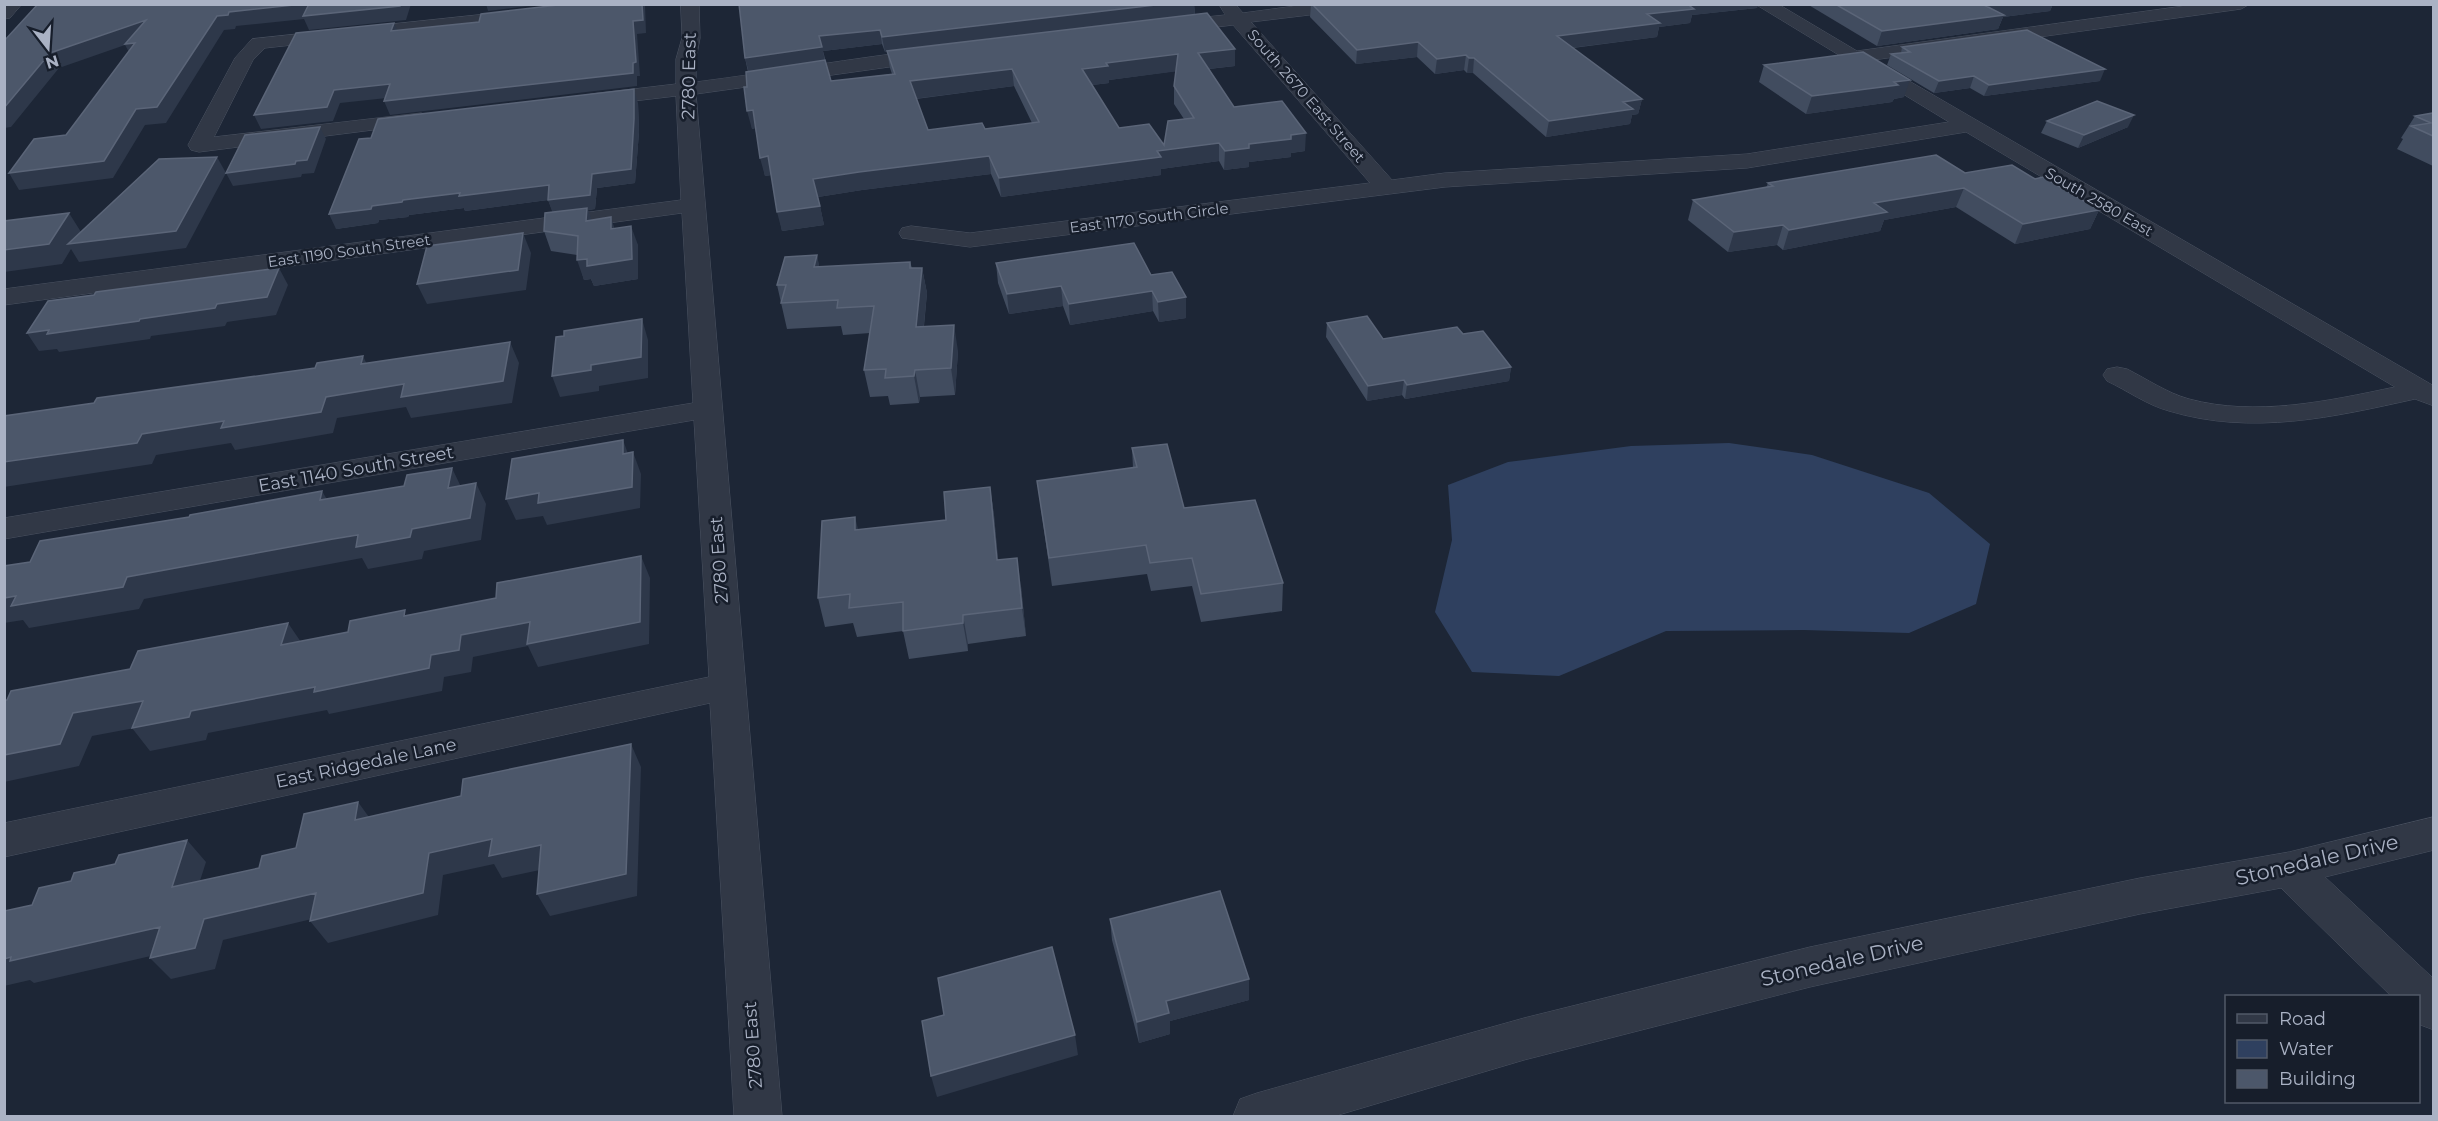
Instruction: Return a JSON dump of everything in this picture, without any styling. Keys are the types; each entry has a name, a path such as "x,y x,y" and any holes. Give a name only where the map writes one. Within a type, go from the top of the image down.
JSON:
{"street":[{"path":"4,14 13,4"},
{"path":"441,23 447,4"},
{"name":"2780 East","path":"690,4 691,38 686,59 686,89 693,205 758,1116"},
{"path":"1144,30 1232,12 1359,4"},
{"name":"South 2580 East","path":"1764,4 2426,394"},
{"path":"1854,57 2241,4"},
{"name":"South 2670 East Street","path":"1232,12 1387,188"},
{"path":"444,117 199,145 245,58 258,43 544,13"},
{"path":"575,102 946,53"},
{"name":"East 1170 South Circle","path":"911,233 970,240 1446,180 1747,161 1968,125"},
{"name":"East 1190 South Street","path":"4,297 693,205"},
{"path":"2117,375 2178,404 2234,416 2279,416 2426,394"},
{"name":"East 1140 South Street","path":"4,529 708,409"},
{"name":"East Ridgedale Lane","path":"4,840 728,686"},
{"name":"Stonedale Drive","path":"1257,1116 1524,1039 1810,967 2140,896 2289,869 2433,833"},
{"path":"2289,869 2419,995"},
{"path":"2420,996 2433,1009"}],"water":[{"path":"1729,443 1812,455 1929,493 1990,544 1976,604 1909,633 1804,630 1666,631 1559,676 1472,672 1435,612 1452,540 1448,485 1508,462 1631,446"}],"building":[{"path":"38,4 303,4 229,12 228,15 217,16 157,107 136,109 104,161 9,173 34,139 66,135 135,43 125,44 146,20 50,53 4,108 4,41"},
{"path":"309,4 401,4 400,6 303,16"},
{"path":"567,4 642,4 643,20 633,21 636,62 633,63 633,73 384,101 390,84 334,90 327,107 254,115 296,33 394,23 391,31 479,22 481,14"},
{"path":"739,4 1164,4 882,37 880,30 819,36 822,47 745,58"},
{"path":"1312,4 1687,4 1694,9 1647,14 1660,23 1557,36 1642,99 1623,102 1633,109 1549,121 1474,58 1466,55 1437,59 1418,42 1357,50"},
{"path":"1835,4 1997,4 1986,6 2004,15 1882,31"},
{"path":"1207,13 1235,49 1198,53 1234,107 1282,101 1306,133 1291,135 1291,139 1249,144 1249,148 1225,151 1219,143 1157,151 1161,157 999,178 989,156 859,172 813,179 820,206 777,212 768,156 760,158 753,110 747,111 744,87 747,87 746,72 825,60 831,81 895,74 887,51","holes":["1178,54 1174,86 1194,118 1168,121 1164,145 1149,124 1119,128 1082,69 1108,66 1106,63","1012,69 1039,122 985,129 982,123 928,130 910,81"]},
{"path":"2027,30 2105,69 1989,85 1974,76 1939,81 1891,54 1910,52 1902,47"},
{"path":"1863,52 1910,80 1894,82 1898,85 1812,96 1764,65"},
{"path":"634,89 631,169 592,174 590,195 548,200 549,185 403,200 372,206 371,209 329,214 359,139 371,138 378,119"},
{"path":"2097,101 2134,115 2084,135 2047,121"},
{"path":"2433,113 2433,136 2411,126 2431,123 2415,116"},
{"path":"320,127 307,160 296,161 295,164 226,173 245,135"},
{"path":"1936,155 1965,173 2012,165 2035,179 2043,177 2099,210 2023,224 1964,188 1874,203 1887,212 1789,230 1783,225 1734,232 1693,200 1773,186 1768,183"},
{"path":"217,157 176,231 68,244 159,159"},
{"path":"587,208 586,221 611,217 611,229 631,226 632,259 587,266 587,259 577,260 578,236 544,231 545,213"},
{"path":"69,213 49,244 4,250 4,221"},
{"path":"523,233 518,270 417,284 427,246"},
{"path":"1134,243 1151,275 1172,272 1186,297 1158,302 1152,291 1069,304 1061,286 1007,294 996,263"},
{"path":"817,255 814,267 910,262 910,268 922,268 916,327 954,325 951,368 915,370 914,376 885,378 886,369 864,370 874,306 837,308 838,300 781,303 786,285 777,285 785,257"},
{"path":"279,268 267,297 217,304 215,308 140,319 139,321 47,334 49,330 27,333 48,301 94,295 96,292"},
{"path":"1367,316 1383,339 1457,327 1463,334 1483,331 1511,367 1407,385 1404,380 1368,386 1327,323"},
{"path":"642,319 641,357 591,365 591,370 552,376 556,337 564,336 564,331"},
{"path":"510,342 503,381 401,397 404,384 326,397 321,412 221,428 224,421 142,434 137,443 4,462 4,416 94,403 97,398 315,368 317,363 363,356 361,364"},
{"path":"623,440 623,454 633,452 632,487 538,503 539,493 506,499 512,459"},
{"path":"1167,444 1184,508 1255,500 1283,583 1201,594 1192,558 1150,563 1146,545 1049,558 1037,481 1137,467 1132,448"},
{"path":"452,468 448,488 476,483 470,518 412,529 410,537 356,547 358,535 127,577 123,587 11,606 16,596 4,598 4,566 30,562 40,541 189,517 322,491 320,500 404,486 407,475"},
{"path":"990,487 997,560 1017,558 1022,608 963,615 963,623 903,631 903,602 849,608 850,594 818,598 822,521 855,517 855,530 946,520 944,492"},
{"path":"641,556 640,622 527,644 530,622 461,635 459,650 431,655 429,668 314,692 315,687 191,711 189,717 132,728 143,701 73,713 60,744 4,755 4,701 7,700 11,691 130,669 138,651 288,623 281,645 348,632 350,621 405,610 404,616 496,598 497,583"},
{"path":"631,744 626,874 537,894 541,845 489,856 492,839 429,853 423,893 310,921 316,893 204,919 195,948 150,958 160,927 10,961 11,957 4,959 4,911 32,905 39,888 71,881 74,873 115,864 119,855 187,840 172,887 259,868 262,856 296,848 304,814 358,802 355,820 461,796 463,779"},
{"path":"1220,891 1249,979 1166,1001 1169,1013 1137,1022 1110,919"},
{"path":"1052,947 1075,1035 931,1076 922,1021 944,1015 938,978"}]}
